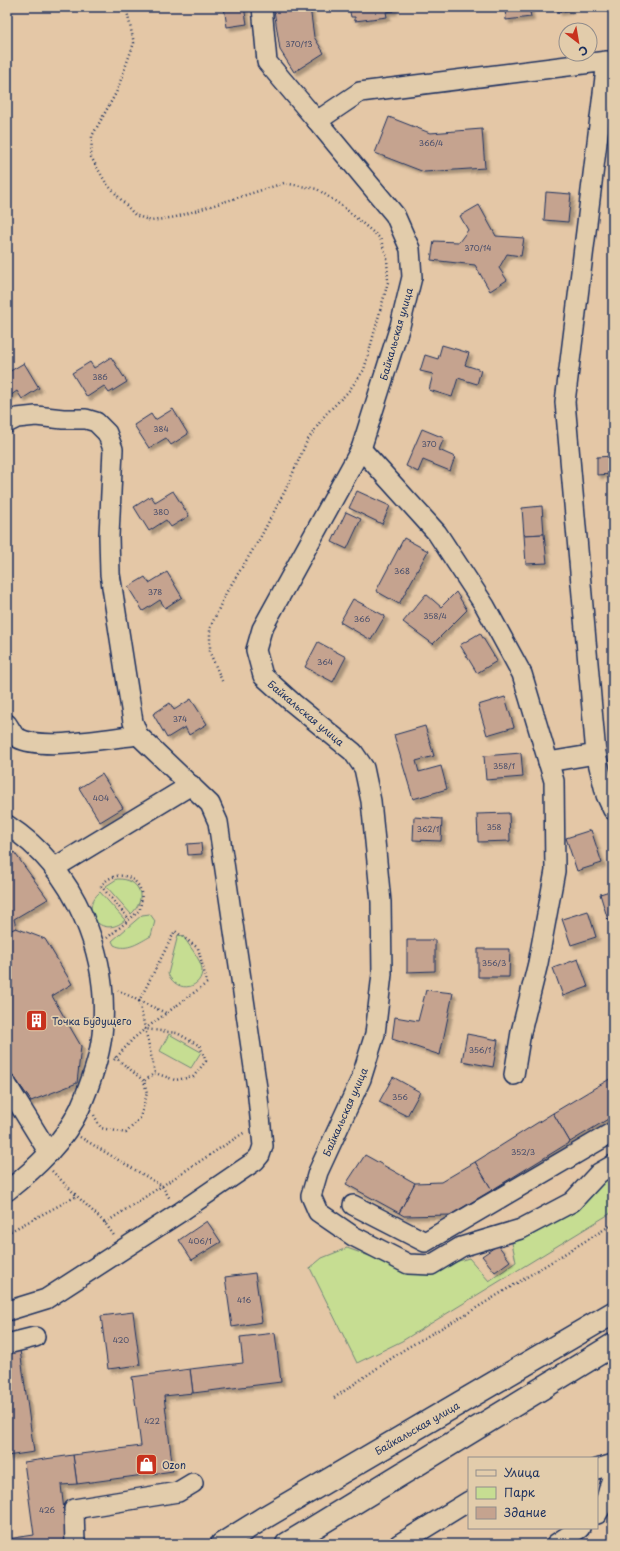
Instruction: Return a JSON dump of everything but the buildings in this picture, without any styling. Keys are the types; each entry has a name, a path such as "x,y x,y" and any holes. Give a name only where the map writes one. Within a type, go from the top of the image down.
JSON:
{"main road":[{"name":"Байкальская улица","path":"222,1544 613,1313"},
{"path":"287,1544 613,1345"}],"street":[{"name":"Байкальская улица","path":"262,7 268,62 395,215 410,249 412,277 400,326 361,449 262,629 256,650 263,676 293,703 353,752 364,768 371,801 381,902 382,967 376,1034 361,1079 318,1172 311,1196 318,1212 353,1236 408,1264 431,1265 461,1247 521,1229 572,1202 599,1173 613,1165"},
{"path":"317,121 360,92 607,61 565,402 596,754 606,795 613,810"},
{"path":"7,423 17,418 36,416 63,419 86,419 96,422 107,433 113,449 109,536 110,574 133,722 138,735 210,804 218,822 263,1146 260,1155 255,1161 123,1250 46,1299 7,1311"},
{"path":"361,449 437,533 485,606 522,674 554,781 555,871 538,963 521,1032 514,1075"},
{"path":"7,724 16,737 29,743 82,742 138,735"},
{"path":"548,762 596,754"},
{"path":"54,868 191,785"},
{"path":"7,826 24,838 54,868 69,889 87,923 98,960 104,998 102,1036 105,1057 94,1073 80,1109 59,1141 34,1170 7,1191"},
{"path":"7,1085 45,1157"},
{"path":"353,1205 425,1242 613,1132"},
{"path":"7,1344 35,1337"},
{"path":"598,1469 613,1464"},
{"path":"598,1512 606,1499 613,1474"},
{"path":"75,1544 74,1509 178,1492 193,1483"},
{"path":"399,1544 468,1502"},
{"path":"556,1544 578,1529"}],"path":[{"path":"126,7 134,43 116,93 92,136 91,157 106,183 135,215 151,221 176,217 284,183 317,189 342,206 380,238 387,257 388,282 364,370 348,392 325,415 307,441 285,491 259,540 226,593 210,628 210,653 223,683"},
{"path":"95,949 140,908 143,895 140,887 134,880 127,876 112,877 101,886 129,918"},
{"path":"116,1058 133,1039 145,1029 207,983 198,948 175,931 139,1001 145,1029 155,1072"},
{"path":"101,981 166,1013"},
{"path":"145,1029 177,1033 200,1046 206,1061 193,1077 175,1080 155,1072"},
{"path":"105,1057 116,1058"},
{"path":"92,1109 101,1128 126,1133 140,1118 147,1093 144,1081 116,1058 105,1057"},
{"path":"144,1081 155,1072"},
{"path":"105,1223 260,1121"},
{"path":"67,1129 162,1186 179,1213"},
{"path":"45,1157 77,1196 105,1223 123,1250"},
{"path":"7,1232 77,1196"},
{"path":"334,1398 405,1349 478,1307 613,1224"}],"green space":[{"path":"117,879 131,882 139,890 139,902 131,914 106,886"},
{"path":"100,892 125,920 117,925 109,927 101,925 96,921 92,915 91,908 94,900"},
{"path":"150,914 155,921 151,936 129,947 119,947 114,945 112,941 142,915"},
{"path":"178,935 183,936 197,957 202,969 199,981 183,987 172,981 168,974"},
{"path":"169,1034 201,1052 191,1068 160,1051"},
{"path":"613,1175 613,1214 611,1213 402,1341 357,1363 310,1268 322,1258 347,1248 417,1273 469,1258 489,1281 516,1262 512,1243 581,1202"}],"place":[{"name":"Точка Будущего","path":"37,1021"},
{"name":"Ozon","path":"146,1465"}]}
